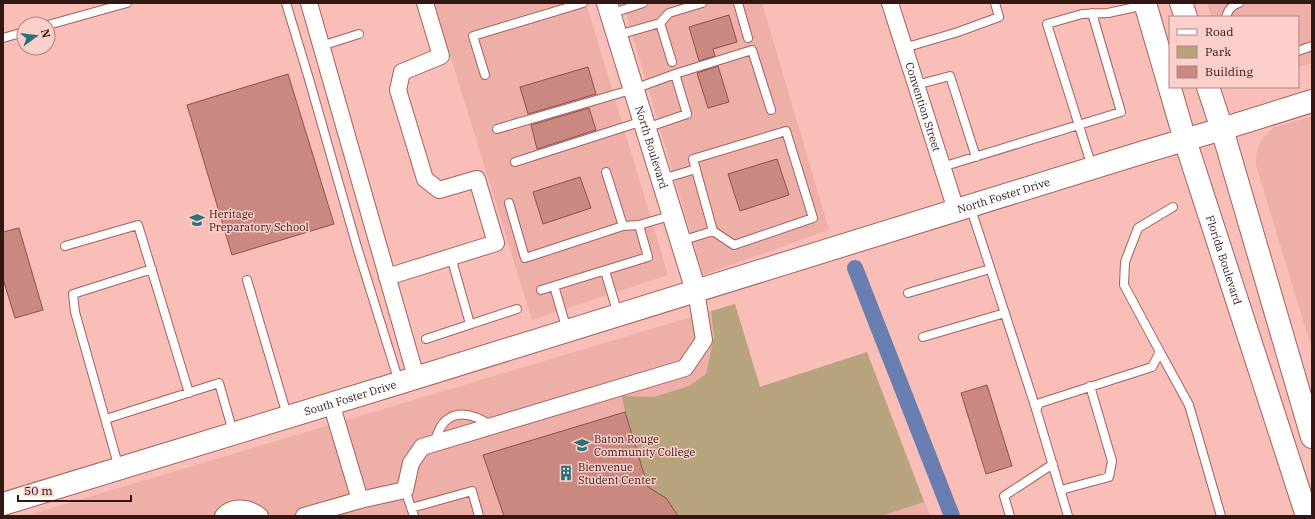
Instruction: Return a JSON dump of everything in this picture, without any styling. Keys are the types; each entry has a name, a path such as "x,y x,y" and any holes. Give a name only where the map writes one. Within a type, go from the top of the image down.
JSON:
{"main road":[{"path":"1181,3 1186,16"},
{"name":"Florida Boulevard","path":"1146,4 1169,84"},
{"name":"Florida Boulevard","path":"1170,88 1185,140 1307,516"},
{"path":"1208,88 1222,129 1312,436"},
{"name":"North Foster Drive","path":"696,291 1312,101"},
{"name":"South Foster Drive","path":"3,504 696,291"}],"street":[{"path":"309,3 387,277 407,380"},
{"path":"387,277 496,243 477,179 439,190 425,179 400,98 398,90 402,72 441,56 425,3"},
{"name":"Convention Street","path":"890,3 942,167 963,208"},
{"name":"North Boulevard","path":"609,8 696,291"},
{"path":"304,516 360,500 406,490 411,463 422,447 685,368 704,340 696,291"},
{"path":"331,403 360,500"},
{"path":"223,516 227,511 243,508 260,516"}],"lane":[{"path":"56,23 126,3"},
{"path":"286,3 357,247 407,380"},
{"path":"485,75 473,36 583,3"},
{"path":"609,8 643,3"},
{"path":"617,35 660,23 669,13 702,3"},
{"path":"738,3 748,38"},
{"path":"904,48 942,37 999,17 995,3"},
{"path":"1226,16 1229,9 1234,4 1239,3"},
{"path":"1092,168 1047,24 1082,14 1108,13 1146,4"},
{"path":"942,167 1121,112 1092,13"},
{"path":"660,23 672,62"},
{"path":"3,38 16,34"},
{"path":"321,46 359,34"},
{"path":"1299,51 1312,46"},
{"path":"497,129 634,89 675,74 752,50 771,110"},
{"path":"514,162 687,114 675,74"},
{"path":"916,85 950,76 976,157"},
{"path":"786,131 813,218 734,245 713,231 693,159 786,131"},
{"path":"662,180 696,169"},
{"path":"606,172 623,226"},
{"path":"509,203 525,258 623,226 639,225 673,215"},
{"path":"1173,206 1138,228 1125,262 1124,285 1189,405 1221,516"},
{"path":"963,208 990,269 1036,409 1068,516"},
{"path":"65,246 138,225 189,393"},
{"path":"541,290 648,257 639,225"},
{"path":"681,241 713,231"},
{"path":"451,257 470,324"},
{"path":"119,468 75,312 73,294 152,269"},
{"path":"908,293 990,269"},
{"path":"605,270 618,315"},
{"path":"247,280 287,416"},
{"path":"554,286 568,330"},
{"path":"426,339 517,308"},
{"path":"923,338 1005,313"},
{"path":"1036,409 1040,403 1152,366 1160,352"},
{"path":"106,419 219,383 234,433"},
{"path":"1061,490 1109,477 1112,461 1090,386"},
{"path":"1010,516 1004,496 1053,464"},
{"path":"406,490 412,512 472,491 480,516"}],"shaded area":[{"path":"434,3 586,3 668,275 532,320"},
{"path":"623,3 762,3 829,230 703,275"},
{"path":"1207,3 1312,3 1312,63 1299,67 1299,16 1212,16"},
{"path":"1312,116 1312,350 1256,165 1256,158 1257,149 1263,138 1273,128"},
{"name":"Baton Rouge Community College","path":"735,304 760,387 867,352 930,516 25,516"}],"green space":[{"name":"Bienvenue Student Center","path":"735,304 760,387 867,352 924,502 881,516 676,516 676,513 666,498 658,493 649,491 625,412 622,396 654,397 689,386 706,374 714,337 711,311"}],"building":[{"path":"729,15 737,42 713,49 715,56 699,61 689,27"},
{"path":"718,66 729,102 708,108 697,73"},
{"path":"588,67 596,94 528,114 520,87"},
{"path":"288,74 334,224 232,255 187,105"},
{"path":"589,108 596,130 537,149 531,125"},
{"path":"777,159 789,195 740,211 728,174"},
{"path":"580,177 591,208 543,224 533,192"},
{"path":"19,228 43,310 15,318 3,279 3,232"},
{"path":"987,385 1012,466 986,474 961,393"},
{"name":"Bienvenue Student Center","path":"625,412 648,487 666,498 678,516 504,516 483,455"}],"waterway":[{"path":"855,268 952,516"}],"place":[{"name":"Heritage Preparatory School","path":"197,220"},
{"name":"Baton Rouge Community College","path":"582,445"},
{"name":"Bienvenue Student Center","path":"566,473"}]}
